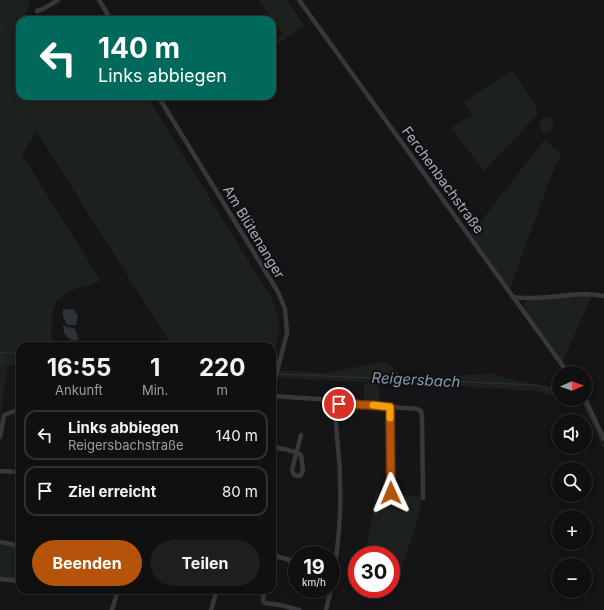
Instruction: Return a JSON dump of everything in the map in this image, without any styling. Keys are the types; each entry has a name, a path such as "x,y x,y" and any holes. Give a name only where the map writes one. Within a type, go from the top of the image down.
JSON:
{"street":[{"path":"37,11 58,0"},
{"path":"99,0 109,16"},
{"name":"Ferchenbachstraße","path":"299,0 563,366"},
{"name":"Am Blütenanger","path":"160,100 278,292 284,309 287,333 276,377"},
{"path":"513,297 524,299 592,294 604,296"},
{"path":"520,306 524,299"},
{"path":"276,396 332,400 334,404 339,453 341,496 340,535 338,546"},
{"path":"334,404 418,409 421,411 423,498"},
{"path":"588,406 604,439"},
{"path":"390,407 391,493"},
{"path":"0,437 4,415 16,410"},
{"path":"276,447 297,452 301,455 303,472 301,475 294,475 292,470 297,452 301,435"},
{"path":"0,471 16,472"},
{"path":"0,542 16,545"},
{"path":"276,556 288,559"},
{"path":"0,579 16,581"},
{"path":"112,610 117,594"},
{"path":"211,610 216,594"},
{"path":"264,594 263,601 265,603 299,610"},
{"path":"326,610 329,598"}],"shaded area":[{"path":"0,0 30,0 26,16 16,16 16,100 149,100 271,298 279,321 276,343 169,342 37,132 22,155 101,281 70,291 57,301 52,314 51,335 54,342 16,342 16,365 8,365 0,418 0,43 8,21 0,18"},
{"path":"259,0 287,0 305,26 276,44 276,39 283,35 276,25 276,16 270,16"},
{"path":"0,18 8,20 0,43"},
{"path":"513,70 536,106 538,114 484,171 451,128 472,115 464,101"},
{"path":"546,117 550,117 554,121 551,129 544,134 539,123"},
{"path":"545,139 561,154 548,184 510,289 471,234"},
{"path":"592,295 562,363 525,311 524,303 527,300"},
{"path":"63,309 74,310 78,316 76,325 67,325 63,316"},
{"path":"63,324 67,327 74,328 79,339 72,340 69,338 64,333"},
{"path":"385,361 400,374 411,377 494,374 505,378 552,388 552,396 543,392 467,387 446,384 446,387 276,377 276,370 328,373"},
{"path":"364,383 378,384 380,404 364,402"},
{"path":"376,491 422,497 420,512 400,574 400,546 366,546"},
{"path":"0,545 16,547 16,580 0,578"}],"waterway":[{"name":"Reigersbach","path":"0,352 16,354"},
{"path":"0,364 2,360 1,352"},
{"name":"Reigersbach","path":"279,374 536,385 552,390"},
{"path":"585,406 604,447"}],"slow traffic":[{"path":"373,405 390,407 390,418"}],"route":[{"path":"339,404 390,407 391,493"}]}
